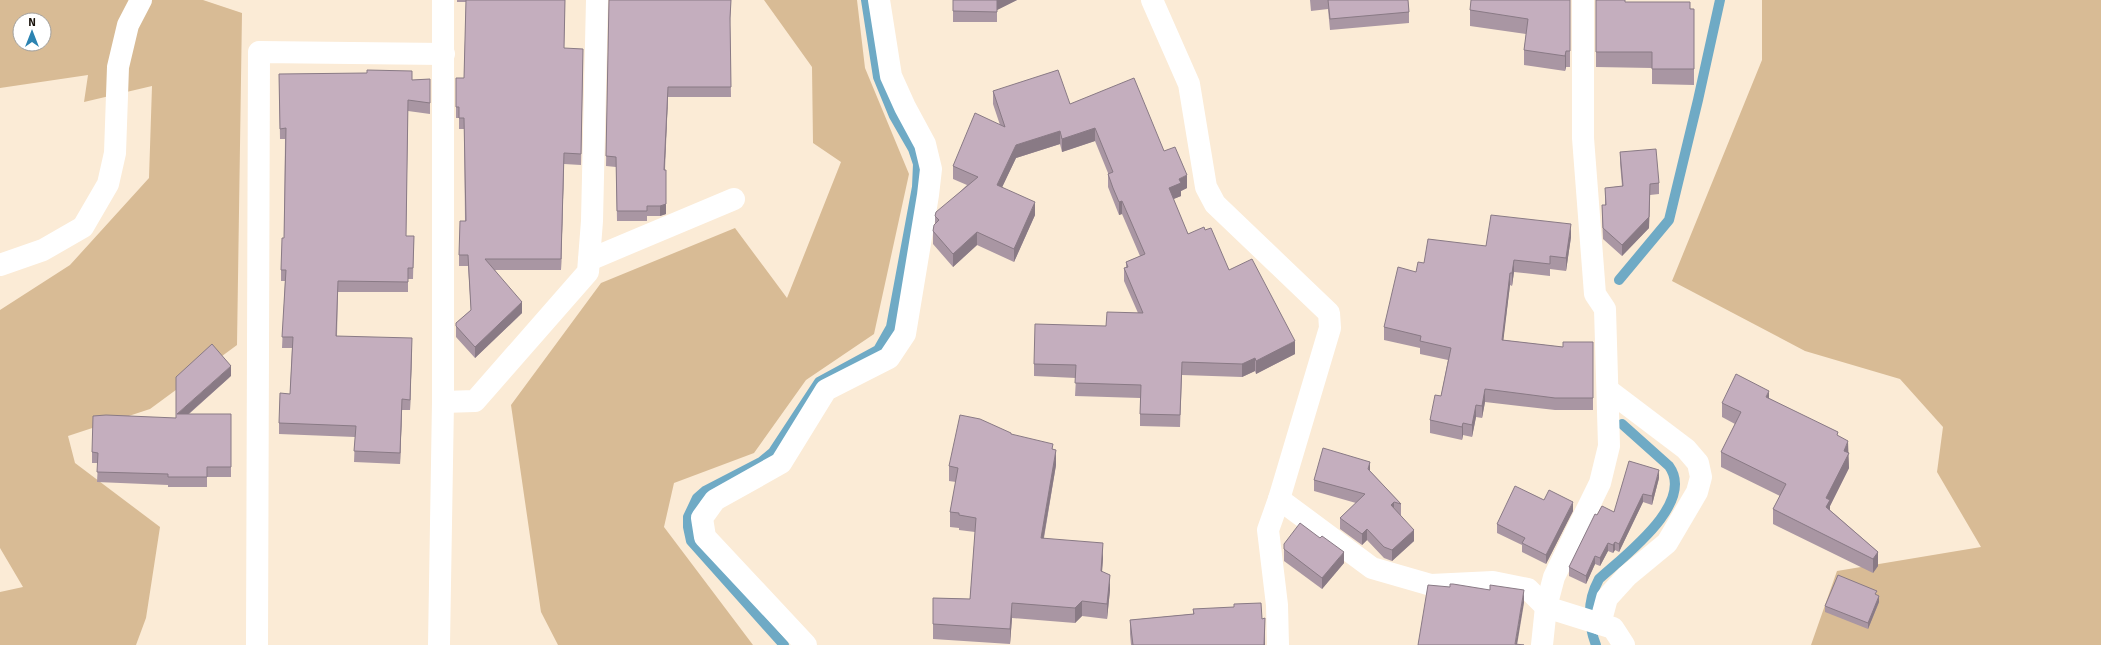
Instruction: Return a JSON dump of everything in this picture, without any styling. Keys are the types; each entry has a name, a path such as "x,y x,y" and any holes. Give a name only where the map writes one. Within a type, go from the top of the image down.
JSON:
{"street":[{"path":"0,265 42,250 84,226 108,184 115,153 118,67 128,25 141,0"},
{"path":"439,645 443,402 443,0"},
{"path":"443,402 475,401 588,272 598,0"},
{"path":"806,645 705,537 702,518 715,500 781,463 826,390 889,358 906,334 928,195 930,169 925,144 905,107 891,76 879,0"},
{"path":"1152,0 1189,84 1206,187 1215,204 1328,313 1330,328 1279,499 1268,530 1278,604 1278,645"},
{"path":"1542,645 1546,607 1554,577 1600,483 1609,446 1606,309 1595,294 1583,138 1583,0"},
{"path":"257,645 259,52 444,54"},
{"path":"589,260 734,199"},
{"path":"1600,624 1607,598 1627,576 1667,543 1697,492 1701,477 1698,463 1686,449 1608,390"},
{"path":"1279,499 1372,568 1431,585 1493,582 1528,589 1546,607 1613,628 1624,645"}],"shaded area":[{"path":"0,0 203,0 242,13 237,345 150,409 68,436 75,463 160,527 146,618 136,645 0,645 0,592 23,587 0,548 0,310 70,265 149,178 152,86 84,102 88,75 0,88"},
{"path":"764,0 857,0 865,68 909,174 874,334 806,380 754,453 674,483 664,527 753,645 558,645 541,612 511,405 601,283 735,228 787,298 841,162 813,143 812,67"},
{"path":"1762,0 2101,0 2101,645 1811,645 1837,571 1981,547 1937,472 1943,427 1900,379 1805,351 1672,281 1762,60"}],"building":[{"path":"466,0 565,0 564,48 583,49 581,154 564,153 561,259 485,259 522,302 475,347 456,326 456,323 471,310 468,255 459,255 460,221 466,221 464,118 459,118 459,107 456,107 456,78 464,78"},
{"path":"609,0 731,0 731,87 668,87 664,170 666,170 666,204 660,206 647,206 647,211 617,211 616,157 606,156"},
{"path":"953,0 997,0 997,12 953,11"},
{"path":"1328,0 1408,0 1409,12 1330,19"},
{"path":"1471,0 1570,0 1570,51 1566,51 1565,56 1524,50 1528,19 1470,10"},
{"path":"1596,0 1625,0 1625,2 1690,2 1690,9 1694,9 1694,69 1652,69 1652,52 1596,52"},
{"path":"367,70 412,71 412,80 430,79 430,103 408,100 406,236 414,236 413,268 408,268 408,282 338,281 336,336 412,338 410,400 402,399 400,453 354,451 356,426 279,423 280,393 290,394 293,337 282,337 286,270 281,270 282,238 284,238 286,128 280,129 279,74 367,73"},
{"path":"1058,70 1070,104 1134,78 1164,151 1175,147 1187,175 1179,179 1181,183 1169,188 1188,234 1204,227 1205,230 1211,228 1229,270 1252,259 1295,341 1256,361 1255,358 1242,364 1182,362 1180,415 1140,414 1141,385 1075,383 1076,365 1034,364 1035,324 1106,326 1107,312 1143,313 1124,268 1128,267 1126,262 1145,254 1122,201 1119,202 1113,188 1108,174 1113,172 1095,128 1062,139 1060,131 1016,145 997,185 1035,202 1014,249 977,232 953,254 933,231 934,225 939,220 935,216 936,212 978,177 953,166 975,113 1005,127 993,91"},
{"path":"1656,149 1659,183 1650,184 1649,217 1622,245 1603,228 1602,205 1606,205 1605,188 1623,186 1620,152"},
{"path":"1491,215 1571,224 1566,258 1550,256 1550,264 1514,260 1512,273 1510,273 1502,340 1563,347 1563,342 1593,342 1593,398 1555,398 1485,389 1482,406 1476,405 1472,425 1463,423 1462,427 1430,420 1435,395 1441,396 1451,348 1420,341 1421,336 1384,327 1398,267 1416,272 1418,262 1424,263 1428,239 1486,246"},
{"path":"212,344 231,366 177,414 231,414 231,467 207,467 207,477 168,477 168,474 97,472 98,453 92,452 93,416 106,415 176,418 176,377"},
{"path":"1736,374 1769,391 1766,397 1838,432 1837,435 1848,441 1844,451 1849,453 1826,498 1830,500 1826,507 1878,552 1873,559 1773,509 1786,484 1721,452 1741,412 1722,403"},
{"path":"960,415 980,419 1011,434 1053,444 1052,449 1056,450 1041,538 1103,543 1101,571 1110,575 1107,604 1082,601 1075,608 1012,603 1010,629 933,624 933,598 970,599 976,518 950,512 958,468 949,466"},
{"path":"1323,448 1370,462 1368,469 1401,504 1394,502 1391,505 1414,530 1392,550 1384,547 1367,529 1362,534 1340,518 1365,494 1314,480"},
{"path":"1629,461 1659,470 1652,496 1643,494 1619,544 1615,542 1613,545 1608,543 1600,558 1595,556 1586,576 1569,567 1595,514 1597,515 1602,506 1614,512"},
{"path":"1515,486 1544,500 1549,490 1573,502 1546,555 1522,543 1525,538 1497,524"},
{"path":"1300,523 1320,538 1322,536 1344,552 1322,578 1284,549 1284,544"},
{"path":"1838,575 1877,591 1875,594 1879,596 1868,623 1825,606"},
{"path":"1450,584 1490,590 1490,585 1524,590 1515,644 1524,645 1418,645 1428,585 1450,587"},
{"path":"1261,603 1262,619 1265,618 1264,645 1133,645 1130,620 1194,614 1193,609 1234,607 1234,604"}],"waterway":[{"path":"784,645 691,541 688,527 688,517 697,498 705,491 761,462 773,452 819,382 878,350 891,327 917,187 918,164 913,149 894,116 878,77 866,0"},
{"path":"1619,280 1669,220 1720,0"},
{"path":"1596,645 1590,620 1590,603 1595,587 1599,579 1654,528 1665,512 1673,496 1675,481 1669,466 1622,424"}]}
